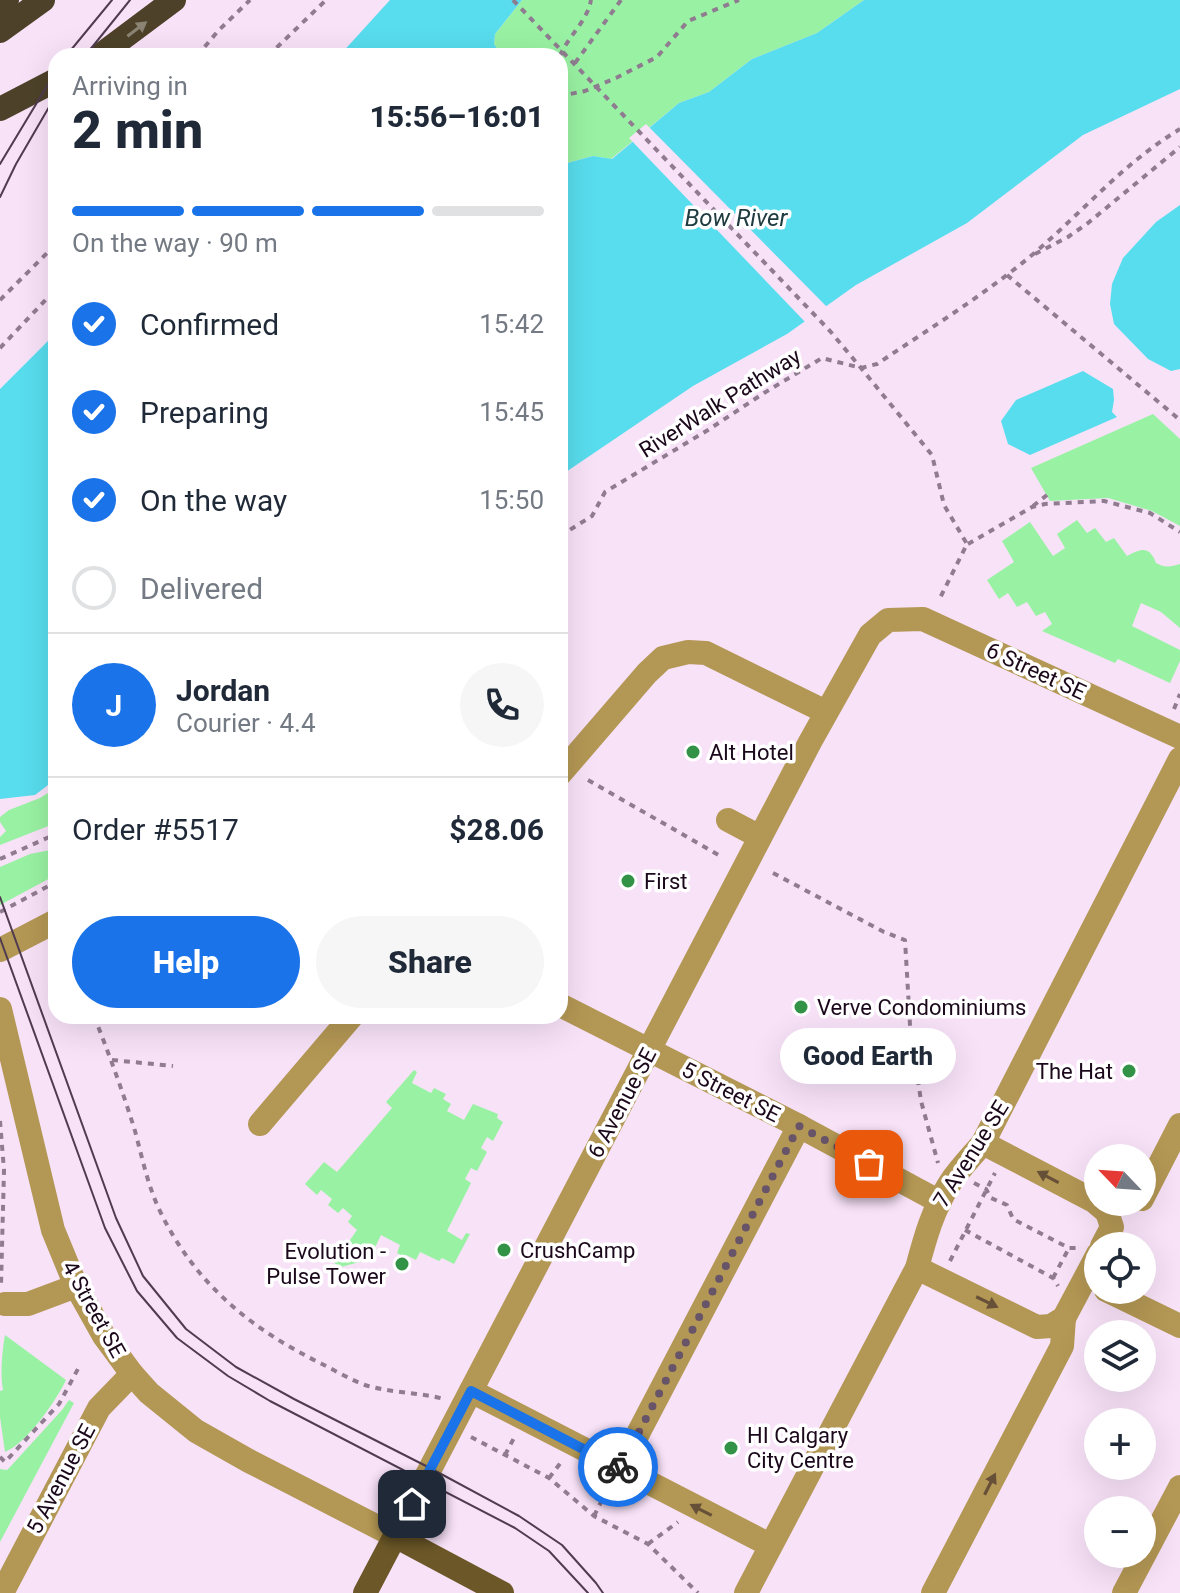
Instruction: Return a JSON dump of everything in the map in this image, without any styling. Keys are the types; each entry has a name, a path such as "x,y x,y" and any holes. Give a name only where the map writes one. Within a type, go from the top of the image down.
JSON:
{"highway":[{"path":"0,5 7,0"},
{"path":"0,31 43,0"},
{"path":"110,48 174,0"},
{"path":"0,109 48,84"}],"main road":[{"name":"6 Avenue SE","path":"365,1593 395,1536"},
{"name":"4 Street SE","path":"395,1536 502,1593"}],"street":[{"name":"6 Street SE","path":"888,620 923,619 1180,737"},
{"name":"6 Avenue SE","path":"395,1536 826,712 870,635 888,620"},
{"path":"568,765 647,673 663,658 688,652 706,653 826,712"},
{"name":"7 Avenue SE","path":"746,1593 917,1268 932,1217 950,1182 983,1143 1180,759"},
{"path":"728,820 760,837"},
{"path":"0,950 48,925"},
{"name":"4 Street SE","path":"0,1009 53,1230 76,1286 104,1336 132,1374 149,1393 196,1431 395,1536"},
{"name":"5 Street SE","path":"568,1009 799,1126 940,1202"},
{"path":"260,1124 345,1024"},
{"path":"1156,1170 1180,1125"},
{"path":"615,1477 799,1126"},
{"path":"983,1143 1094,1201 1107,1212 1103,1232"},
{"path":"1111,1232 1125,1216"},
{"path":"917,1268 1037,1327 1051,1326 1064,1306 1084,1293"},
{"path":"3,1296 28,1304 76,1286"},
{"path":"1135,1304 1180,1326"},
{"path":"933,1593 1062,1346 1064,1306"},
{"name":"5 Avenue SE","path":"2,1593 99,1408 132,1374"},
{"path":"471,1391 615,1477 770,1545"},
{"path":"1124,1593 1180,1487"}],"path":[{"path":"204,48 250,0"},
{"path":"276,48 326,0"},
{"path":"513,0 560,48"},
{"path":"563,48 586,16 591,0"},
{"path":"575,63 621,0"},
{"path":"568,93 585,91 657,57 688,21 739,0"},
{"path":"568,56 830,331 861,368 932,455 944,505 967,544"},
{"path":"1030,257 1117,175 1152,146 1180,129"},
{"path":"861,368 877,364 1030,257 1068,237 1180,147"},
{"path":"0,300 48,252"},
{"path":"1006,274 1180,420"},
{"path":"0,348 48,297"},
{"name":"RiverWalk Pathway","path":"568,531 592,516 605,492 822,358 861,368"},
{"path":"940,598 967,544 1047,495"},
{"path":"1032,507 1104,501 1150,513 1180,532"},
{"path":"1174,709 1180,694"},
{"path":"588,780 722,857"},
{"path":"0,859 48,838"},
{"path":"773,873 905,940 910,1025 921,1101 939,1166"},
{"path":"0,912 48,886"},
{"path":"97,1024 158,1206 174,1238 210,1285 254,1325 295,1351 366,1385 436,1397"},
{"path":"111,1060 173,1066"},
{"path":"0,1121 4,1170 3,1296"},
{"path":"945,1270 998,1166"},
{"path":"986,1189 991,1198 1007,1205 1013,1219 1069,1248 1084,1246"},
{"path":"965,1230 1053,1278 1064,1306"},
{"path":"1053,1278 1069,1248"},
{"path":"0,1457 5,1462 59,1404 79,1367"},
{"path":"505,1455 516,1435"},
{"path":"471,1437 549,1478 594,1516 648,1544 698,1593"},
{"path":"549,1478 562,1460"},
{"path":"594,1516 615,1477"},
{"path":"648,1544 678,1522"}],"green space":[{"path":"522,0 864,0 817,33 752,59 709,92 679,103 611,159 593,156 568,163 568,48 497,48 495,34"},
{"path":"1153,414 1180,439 1180,526 1152,511 1108,498 1050,501 1031,468"},
{"path":"1077,520 1087,533 1095,528 1106,542 1114,538 1127,556 1144,550 1159,565 1180,564 1180,628 1161,612 1141,603 1132,626 1180,650 1180,661 1170,683 1118,659 1115,663 1042,631 1052,624 1045,612 1036,616 1027,602 1017,607 1008,593 999,599 987,580 1014,562 1002,541 1030,522 1053,556 1065,548 1057,534"},
{"path":"48,793 48,826 0,845 0,837 6,831 0,817 9,810"},
{"path":"48,851 48,879 0,905 0,867 30,854"},
{"path":"414,1070 417,1072 412,1083 431,1093 434,1088 446,1094 443,1099 451,1104 447,1111 464,1120 473,1104 498,1114 497,1118 503,1122 493,1141 487,1137 481,1148 487,1152 477,1171 471,1168 465,1179 471,1183 447,1231 462,1240 466,1233 470,1234 454,1264 420,1252 416,1260 406,1255 404,1257 397,1253 400,1245 381,1235 371,1256 374,1258 341,1267 334,1263 357,1230 348,1222 352,1216 343,1208 338,1213 328,1205 332,1199 321,1190 317,1195 305,1184 324,1162 337,1172 392,1108 386,1102"},
{"path":"5,1335 66,1380 31,1431 5,1452 0,1391 3,1390"},
{"path":"69,1400 74,1403 0,1542 0,1469 10,1467"}],"water":[{"path":"390,0 522,0 495,34 497,48 346,48"},
{"name":"Bow River","path":"864,0 1180,0 1180,89 1083,135 967,223 856,285 787,334 693,386 568,471 568,163 593,156 612,159 679,103 709,92 752,59 817,33"},
{"path":"1180,205 1180,369 1171,371 1148,359 1114,324 1110,304 1112,284 1123,258 1156,222"},
{"path":"48,341 48,785 35,795 0,799 0,389"},
{"path":"1083,371 1113,389 1112,412 1117,417 1030,455 1008,444 1001,421 1016,400"}],"pier":[{"path":"646,124 829,309 808,325 629,138"}],"tram line":[{"path":"73,48 112,0"},
{"path":"91,48 130,0"},
{"path":"0,164 48,84"},
{"path":"0,197 48,109"},
{"path":"0,897 116,1218 143,1276 186,1329 236,1367 519,1516 562,1545 603,1593"},
{"path":"0,938 105,1228 137,1291 177,1338 228,1376 270,1401 515,1528 549,1551 588,1593"}],"way so far":[{"path":"618,1467 799,1126 869,1164"}],"place":[{"name":"Alt Hotel","path":"693,752"},
{"name":"First","path":"628,881"},
{"name":"Verve Condominiums","path":"801,1007"},
{"name":"The Hat","path":"1129,1071"},
{"name":"Good Earth","path":"869,1164"},
{"name":"CrushCamp","path":"504,1250"},
{"name":"Evolution - Pulse Tower","path":"402,1264"},
{"name":"HI Calgary City Centre","path":"731,1448"}],"route":[{"path":"412,1504 471,1391 618,1467"}]}
